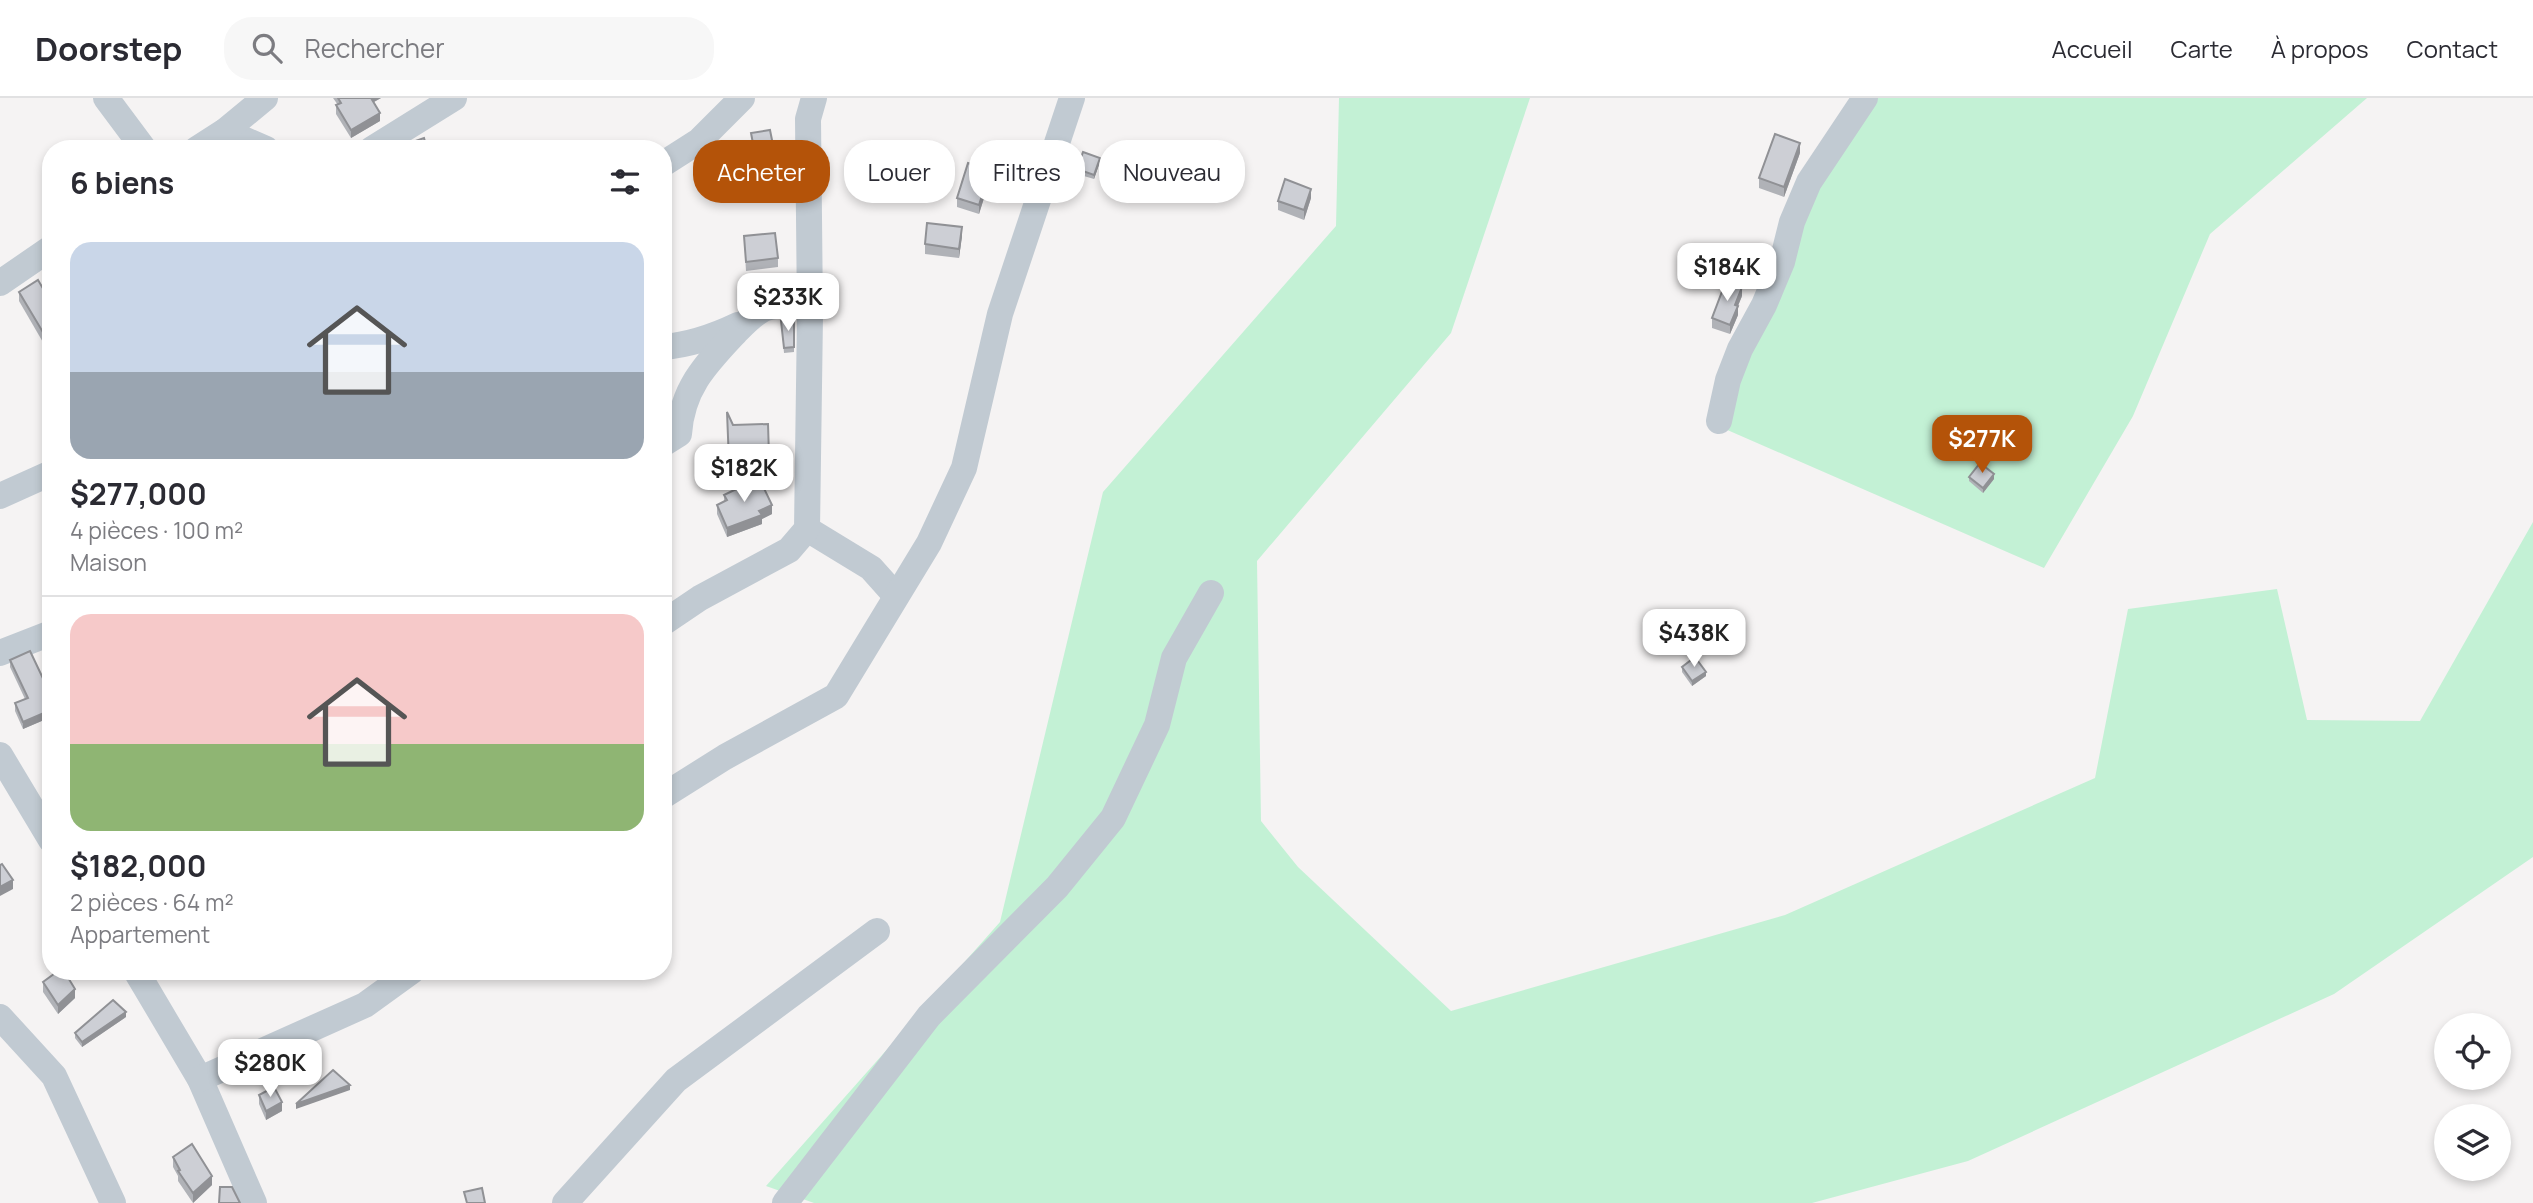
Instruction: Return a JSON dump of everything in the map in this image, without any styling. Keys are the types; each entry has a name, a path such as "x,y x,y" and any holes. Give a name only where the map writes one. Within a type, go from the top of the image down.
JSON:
{"street":[{"path":"106,98 137,140"},
{"path":"211,140 265,98"},
{"path":"386,140 454,98"},
{"path":"672,158 699,141 742,98"},
{"path":"672,617 700,597 789,550 807,529 808,119 814,98"},
{"path":"672,790 725,757 836,696 929,543 964,468 1000,314 1072,98"},
{"path":"1719,421 1728,380 1782,262 1792,222 1809,182 1865,98"},
{"path":"225,131 246,140"},
{"path":"0,283 42,253"},
{"path":"672,439 679,435 680,417 688,393 703,367 747,321 764,308 809,303"},
{"path":"672,346 723,333 747,321"},
{"path":"0,496 42,476"},
{"path":"807,529 871,568 895,596"},
{"path":"785,1203 929,1016 1057,887 1112,818 1157,724 1174,657 1210,593"},
{"path":"0,653 42,637"},
{"path":"0,755 42,825"},
{"path":"565,1203 676,1080 877,931"},
{"path":"146,980 200,1079 254,1203"},
{"path":"200,1079 365,1005 400,980"},
{"path":"0,1017 54,1076 113,1203"}],"green space":[{"path":"1339,98 1530,98 1451,333 1257,561 1261,821 1298,867 1451,1011 1785,915 2095,778 2128,609 2277,589 2307,720 2420,721 2533,522 2533,857 2334,994 1968,1161 1812,1203 814,1203 766,1186 1000,922 1103,492 1336,226"},
{"path":"1853,98 2367,98 2210,234 2133,416 2044,568 1709,422"}],"building":[{"path":"338,98 371,98 380,113 351,130 336,105 341,103"},
{"path":"770,130 772,140 752,140 751,133"},
{"path":"1775,134 1800,143 1784,187 1759,178"},
{"path":"1085,153 1099,158 1094,175 1085,172"},
{"path":"968,163 969,163 969,202 957,198"},
{"path":"1285,179 1311,189 1304,210 1278,201"},
{"path":"927,223 962,227 959,249 925,244"},
{"path":"775,233 778,258 746,262 744,236"},
{"path":"38,280 42,287 42,331 19,292"},
{"path":"1726,281 1742,287 1730,325 1712,318"},
{"path":"794,320 794,347 784,348 781,321"},
{"path":"727,412 733,425 768,424 769,456 729,462"},
{"path":"1980,463 1994,474 1983,488 1969,477"},
{"path":"759,478 772,505 759,511 762,515 727,528 717,505 727,500 724,495"},
{"path":"30,651 42,676 42,714 23,722 15,703 28,698 10,660"},
{"path":"1695,657 1706,672 1692,681 1682,667"},
{"path":"2,864 13,880 0,887 0,865"},
{"path":"70,980 75,989 58,1005 43,982"},
{"path":"113,1000 126,1012 82,1042 75,1033"},
{"path":"333,1070 350,1085 296,1104"},
{"path":"274,1087 282,1102 266,1111 259,1095"},
{"path":"192,1144 212,1176 193,1193 178,1171 180,1170 173,1157"},
{"path":"220,1187 232,1187 240,1203 219,1203"},
{"path":"482,1188 485,1203 467,1203 464,1192"}]}
